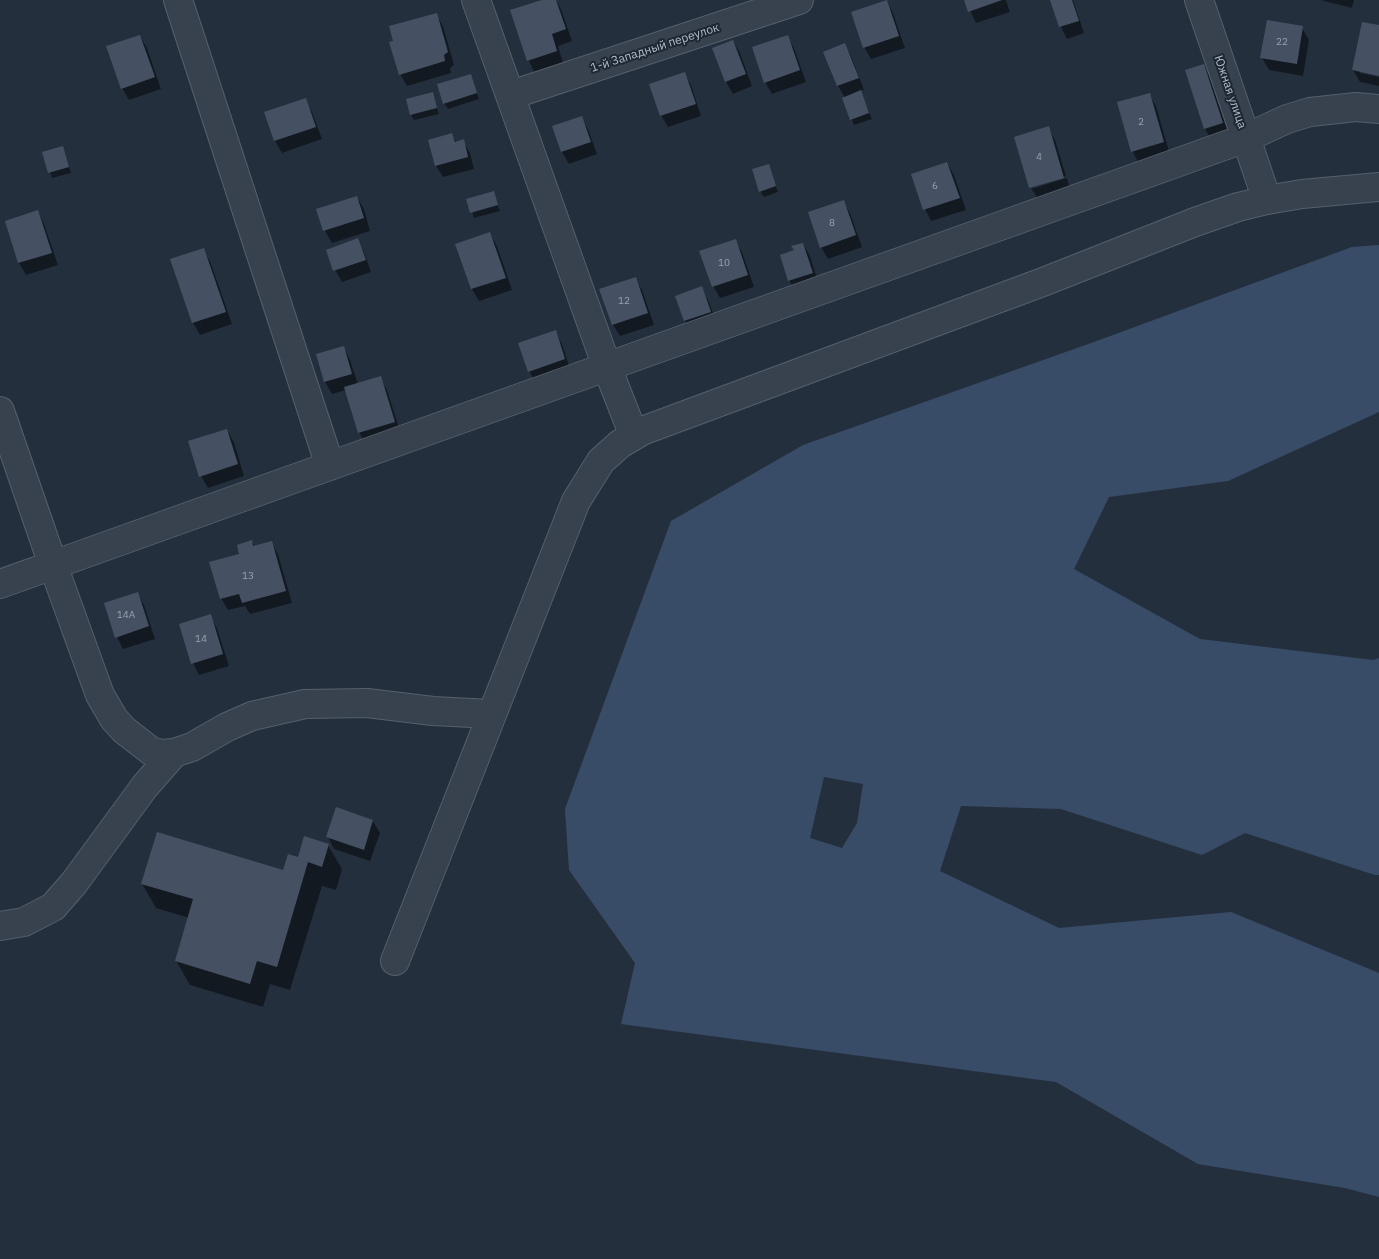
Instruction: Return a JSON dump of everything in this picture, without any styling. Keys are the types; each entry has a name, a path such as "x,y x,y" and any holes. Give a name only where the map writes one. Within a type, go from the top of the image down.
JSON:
{"street":[{"path":"178,0 330,466"},
{"path":"476,0 606,368 634,436"},
{"name":"1-й Западный переулок","path":"511,95 799,0"},
{"name":"Южная улица","path":"1199,0 1246,138 1287,119 1310,112 1356,107 1379,109"},
{"path":"0,584 1246,138 1267,200"},
{"path":"395,961 576,500 601,462 620,444 661,424 1043,282 1238,207 1267,200 1333,190 1379,187"},
{"path":"0,411 100,695 114,719 124,730 150,751 160,754 174,753 192,747 227,726 252,716 305,704 367,703 433,712 491,714"},
{"path":"0,926 24,922 53,906 74,883 144,786 174,753"}],"water":[{"path":"1379,245 1379,412 1228,481 1109,497 1074,569 1200,639 1373,660 1379,658 1379,875 1245,833 1202,855 1061,809 961,806 940,871 1059,928 1231,912 1379,973 1379,1197 1345,1188 1198,1164 1056,1082 621,1024 635,963 569,870 565,809 671,521 803,445 1094,342 1352,247","holes":["824,777 863,784 857,823 842,848 810,838"]}],"building":[{"path":"542,0 556,0 566,29 552,34 557,51 527,61 510,10"},
{"path":"887,0 899,36 863,48 851,12"},
{"path":"964,0 1002,0 968,12"},
{"path":"1050,0 1072,0 1079,21 1059,27"},
{"path":"437,13 448,52 444,55 445,61 399,75 389,42 393,41 389,26"},
{"path":"1267,20 1303,26 1297,64 1260,58"},
{"path":"1362,22 1379,25 1379,76 1352,70"},
{"path":"140,35 155,77 121,89 106,46"},
{"path":"788,35 800,70 764,83 752,47"},
{"path":"733,40 746,74 725,82 712,48"},
{"path":"845,43 859,78 837,86 823,52"},
{"path":"1204,64 1223,123 1204,129 1185,70"},
{"path":"685,72 696,104 660,116 649,84"},
{"path":"471,74 477,93 443,104 437,84"},
{"path":"861,90 869,113 850,120 842,98"},
{"path":"433,92 437,108 410,115 406,99"},
{"path":"1150,93 1164,142 1131,152 1117,102"},
{"path":"306,98 316,127 274,141 264,112"},
{"path":"582,116 591,142 561,152 552,126"},
{"path":"1049,126 1064,178 1029,188 1014,137"},
{"path":"452,133 455,142 464,139 468,157 435,166 428,140"},
{"path":"63,146 69,167 48,173 42,152"},
{"path":"947,162 960,198 923,210 911,174"},
{"path":"769,164 776,186 759,192 752,169"},
{"path":"494,191 498,205 470,213 466,199"},
{"path":"357,196 364,218 323,231 316,209"},
{"path":"844,200 856,235 820,248 808,212"},
{"path":"38,210 52,253 18,263 5,221"},
{"path":"490,232 506,278 471,289 455,244"},
{"path":"358,238 366,260 333,271 326,250"},
{"path":"736,239 748,275 712,287 699,251"},
{"path":"803,243 813,273 788,281 780,255 794,250 791,246"},
{"path":"204,248 226,312 192,323 170,259"},
{"path":"636,277 648,313 612,325 599,289"},
{"path":"702,286 711,312 684,321 675,296"},
{"path":"556,330 565,359 528,372 518,343"},
{"path":"344,346 352,374 324,382 316,354"},
{"path":"381,376 395,422 358,433 344,387"},
{"path":"227,429 238,464 199,477 188,441"},
{"path":"252,540 253,546 272,541 286,591 242,603 239,594 220,599 209,562 239,554 237,545"},
{"path":"138,592 149,626 115,638 104,603"},
{"path":"211,614 223,654 191,664 179,624"},
{"path":"336,807 373,820 364,850 326,837"},
{"path":"157,832 283,870 288,854 298,857 304,836 329,844 322,867 308,862 277,967 257,961 250,984 175,961 193,899 141,884"}]}
